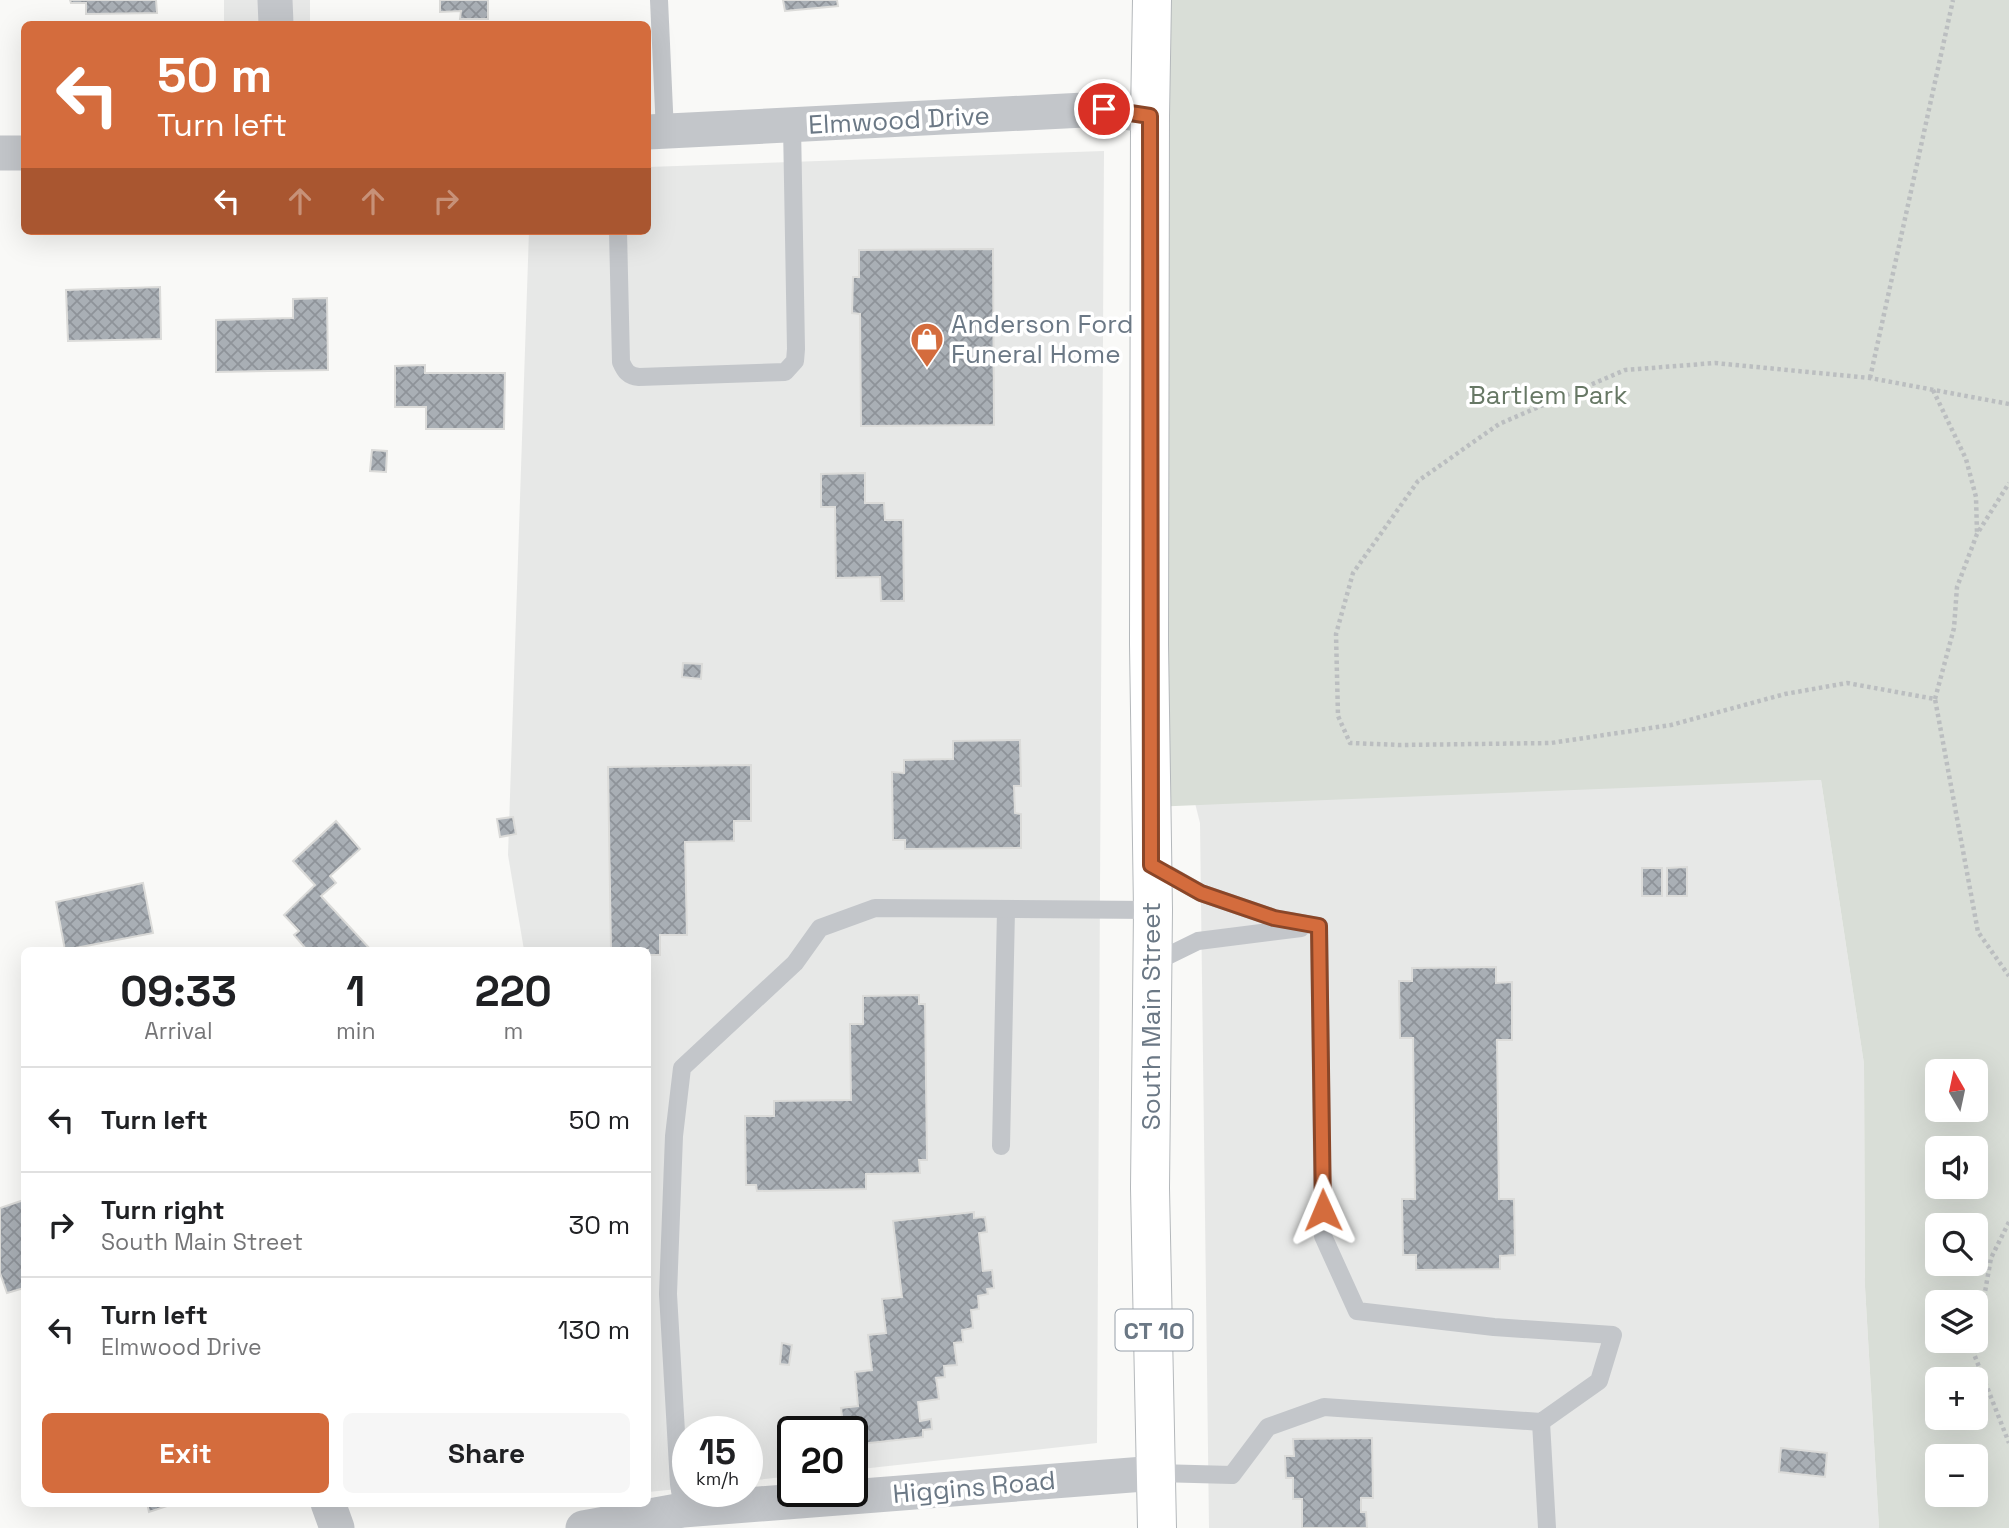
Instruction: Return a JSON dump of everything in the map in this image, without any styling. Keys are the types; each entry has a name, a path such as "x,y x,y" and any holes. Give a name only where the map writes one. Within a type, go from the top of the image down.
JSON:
{"highway":[{"name":"South Main Street","path":"1153,0 1150,116 1153,910 1150,1188 1157,1528"}],"street":[{"path":"275,0 276,21"},
{"name":"Elmwood Drive","path":"656,132 1104,109 1150,116"},
{"path":"0,153 21,153"},
{"name":"Higgins Road","path":"583,1528 683,1510 1157,1473"},
{"path":"329,1507 337,1528"}],"lane":[{"path":"656,132 659,0"},
{"path":"618,235 621,362 626,372 639,377 785,372 795,361 796,349 792,125"},
{"path":"1151,865 1201,893 1274,918 1319,926"},
{"path":"683,1510 678,1484 668,1294 674,1136 682,1068 795,963 820,928 874,908 1153,910"},
{"path":"1001,1146 1006,910"},
{"path":"1151,964 1198,941 1319,926"},
{"path":"1157,1473 1232,1475 1268,1427 1324,1407 1541,1422 1599,1381 1613,1335 1494,1326 1357,1311 1323,1236 1319,926"},
{"path":"1541,1422 1548,1528"}],"path":[{"path":"1870,378 1953,0"},
{"path":"1936,699 1847,683 1786,694 1671,726 1551,743 1350,743 1338,716 1336,634 1353,573 1418,481 1499,424 1625,370 1715,363 1870,378 2009,404"},
{"path":"1933,390 1966,459 1976,497 1977,534"},
{"path":"2009,482 1977,534 1957,587 1954,628 1936,699 1978,932 2009,976"},
{"path":"2009,1222 1991,1258 1974,1354 2009,1443"}],"shaded area":[{"path":"224,0 310,0 310,21 224,21"},
{"path":"1104,151 1097,1443 868,1468 868,1416 777,1416 777,1478 763,1479 763,1416 672,1416 672,1490 651,1492 651,947 523,947 508,855 529,235 651,235 651,167"},
{"path":"1821,780 1864,1064 1865,1287 1879,1528 1209,1528 1200,823 1194,799"}],"green space":[{"name":"Bartlem Park","path":"1152,0 2009,0 2009,1528 1879,1528 1865,1287 1864,1064 1821,780 1151,807"}],"building":[{"path":"70,0 156,0 157,13 86,14 86,3 71,3"},
{"path":"440,0 488,0 488,19 460,19 461,11 440,12"},
{"path":"783,0 837,0 838,6 785,11"},
{"name":"Anderson Ford Funeral Home","path":"993,249 994,425 861,426 860,314 852,313 853,277 859,277 859,250"},
{"path":"160,287 161,339 68,341 66,290"},
{"path":"327,298 328,370 216,372 216,320 293,318 293,299"},
{"path":"425,365 425,373 505,373 504,429 426,429 426,407 395,407 395,366"},
{"path":"372,450 387,451 386,472 370,471"},
{"path":"865,473 865,503 884,503 885,520 903,520 904,601 881,601 880,577 836,578 835,507 821,507 821,474"},
{"path":"683,663 702,664 701,679 682,677"},
{"path":"1020,740 1021,786 1014,786 1015,813 1021,814 1021,848 905,849 905,840 893,840 892,772 904,773 904,760 953,759 953,741"},
{"path":"751,765 751,821 734,821 734,841 685,842 687,935 660,935 660,955 651,955 651,947 611,947 608,767"},
{"path":"513,817 516,834 500,837 497,819"},
{"path":"336,821 360,849 330,876 336,883 321,896 368,947 304,947 294,935 299,931 284,915 315,885 293,861"},
{"path":"1687,867 1687,896 1667,896 1667,868"},
{"path":"1642,868 1662,868 1662,896 1642,896"},
{"path":"143,883 153,933 81,947 64,947 56,902"},
{"path":"1496,967 1496,983 1512,982 1512,1040 1497,1040 1499,1199 1514,1199 1515,1255 1500,1256 1500,1269 1416,1270 1416,1255 1403,1255 1402,1199 1415,1199 1413,1038 1400,1038 1399,981 1412,981 1412,968"},
{"path":"919,995 919,1004 925,1004 927,1160 919,1160 920,1173 866,1174 866,1189 757,1191 756,1185 746,1185 745,1116 774,1116 774,1101 851,1100 850,1024 863,1024 863,996"},
{"path":"21,1201 21,1289 7,1293 0,1273 0,1208"},
{"path":"974,1212 974,1218 985,1217 987,1232 979,1233 983,1271 992,1270 994,1288 987,1289 988,1294 978,1296 979,1309 971,1310 973,1328 962,1330 963,1342 954,1343 957,1365 944,1366 945,1377 936,1378 939,1399 918,1402 920,1421 931,1419 932,1429 923,1430 923,1437 868,1443 868,1416 842,1416 841,1408 858,1406 855,1372 872,1370 868,1335 886,1333 882,1299 902,1297 893,1221"},
{"path":"782,1343 792,1345 789,1365 780,1364"},
{"path":"1372,1438 1373,1498 1361,1498 1361,1512 1366,1512 1367,1528 1302,1528 1302,1499 1293,1499 1293,1478 1286,1478 1285,1456 1294,1456 1293,1439"},
{"path":"1781,1448 1827,1453 1825,1477 1779,1472"},
{"path":"148,1507 164,1507 149,1512"}],"place":[{"name":"Anderson Ford Funeral Home","path":"927,369"}],"route":[{"path":"1104,109 1150,116 1151,865 1201,893 1274,918 1319,926 1323,1210"}]}
